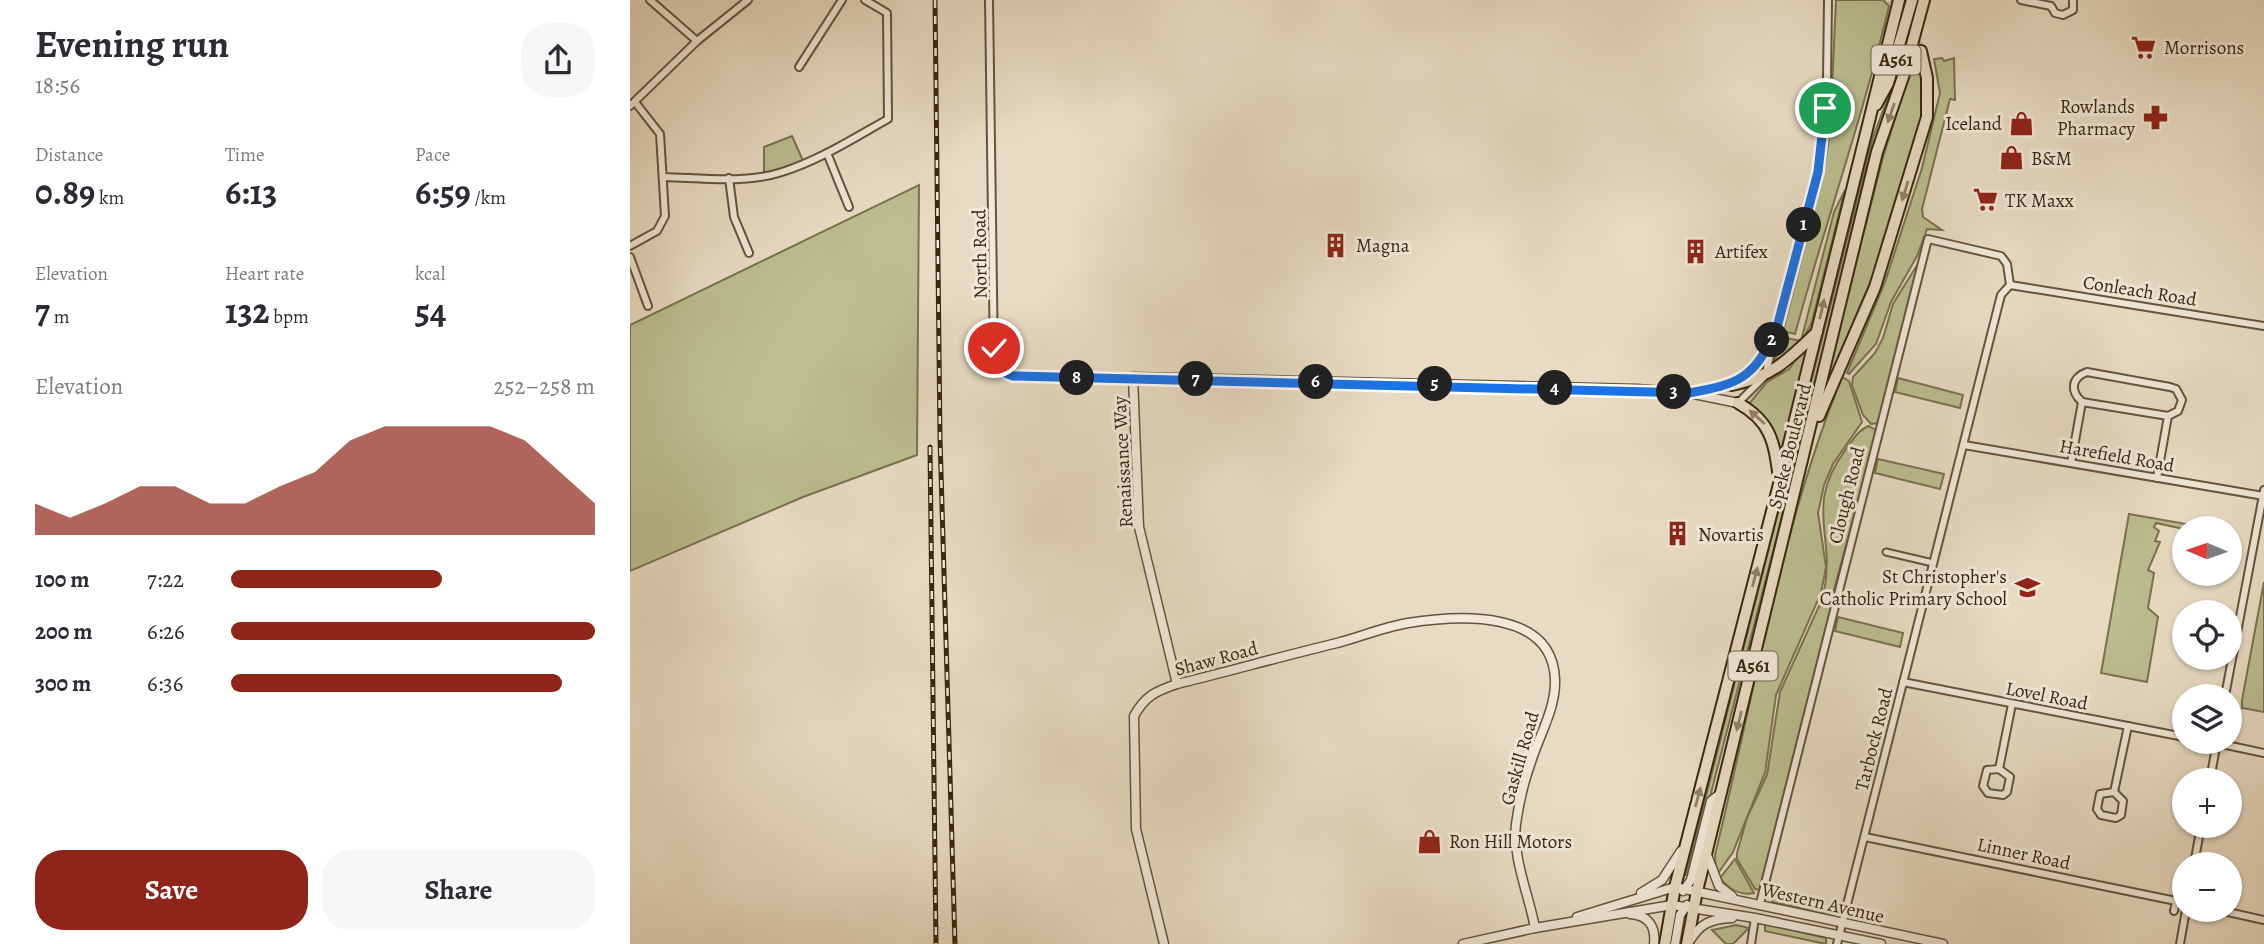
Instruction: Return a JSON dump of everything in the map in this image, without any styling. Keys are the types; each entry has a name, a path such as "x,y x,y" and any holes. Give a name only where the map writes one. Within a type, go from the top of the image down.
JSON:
{"highway":[{"name":"Speke Boulevard","path":"1688,944 1690,908 1685,889 1688,838 1899,0"},
{"name":"Speke Boulevard","path":"1665,944 1672,905 1685,889 1707,850 1877,152 1904,74 1921,1"},
{"name":"A561","path":"1869,116 1888,83 1921,1"},
{"path":"1808,441 1875,287 1927,117 1928,87 1921,51"},
{"path":"1732,385 1765,376 1783,365 1817,332"},
{"path":"1738,403 1766,425 1774,449 1779,484"}],"street":[{"path":"650,0 697,41"},
{"path":"630,246 657,232 662,225 664,177 660,134 633,104 697,41 748,0"},
{"path":"799,67 842,0"},
{"path":"664,177 729,178 783,172 827,153 888,119 887,13 864,0"},
{"name":"North Road","path":"989,0 995,362 1000,372 1013,376 1133,377"},
{"path":"1738,403 1765,376 1818,172 1827,80 1828,0"},
{"path":"2021,0 2051,3 2055,13 2066,15 2073,9 2073,0"},
{"path":"827,153 849,207"},
{"path":"729,178 734,217 750,253"},
{"name":"Clough Road","path":"1759,903 1928,239 2001,257 2007,264 2010,285"},
{"path":"630,257 648,306"},
{"name":"Conleach Road","path":"2010,285 2264,326"},
{"name":"Tarbock Road","path":"1838,939 2001,295 2010,285"},
{"path":"1689,393 1732,385 1765,354 1776,331"},
{"path":"2158,478 2168,416 2180,406 2181,394 2176,389 2087,372 2079,375 2074,384 2073,391 2082,402 2168,416"},
{"name":"Renaissance Way","path":"1177,684 1139,527 1133,377 1689,393 1738,403"},
{"path":"2071,463 2082,402"},
{"name":"Harefield Road","path":"1964,445 2264,494"},
{"path":"2227,684 2264,494"},
{"path":"1886,552 1933,562"},
{"name":"Shaw Road","path":"1164,944 1136,829 1134,716 1152,692 1406,623 1453,618 1484,620 1511,625 1541,640"},
{"name":"Gaskill Road","path":"1535,928 1516,835 1530,764 1552,703 1555,681 1550,655 1541,640"},
{"name":"Lovel Road","path":"1903,682 2172,735"},
{"path":"1999,769 2012,704"},
{"path":"2114,792 2128,726"},
{"path":"2242,748 2264,752"},
{"path":"1999,769 2010,777 2007,792 2003,795 1988,793 1983,786 1985,774 1987,770 1999,769"},
{"path":"2114,792 2123,801 2120,816 2116,818 2101,814 2097,809 2100,794 2114,792"},
{"name":"A561","path":"1685,889 1692,880 1711,802 1721,793"},
{"name":"Linner Road","path":"1865,836 2172,896"},
{"path":"1463,944 1558,924 1644,892 1662,880 1688,838"},
{"path":"1707,850 1708,863 1719,886 1738,899"},
{"path":"1612,904 1685,889"},
{"name":"Western Avenue","path":"1685,889 1943,944"},
{"name":"Western Avenue","path":"1558,924 1672,905 1746,916 1838,939 1881,944"},
{"name":"A561","path":"1675,944 1680,915 1690,908"},
{"path":"1620,914 1647,918 1653,925 1654,944"},
{"path":"2242,915 2264,920"},
{"path":"1688,944 1698,928 1705,923 1746,916"},
{"path":"1751,944 1755,918"},
{"path":"2180,944 2184,922"}],"green space":[{"path":"1836,0 1883,0 1889,6 1868,89 1795,334 1783,331 1824,172 1830,131"},
{"path":"1905,53 1870,173 1690,875 1686,875 1873,137"},
{"path":"1916,53 1925,89 1921,117 1885,247 1821,399 1883,157"},
{"path":"1942,58 1944,61 1954,58 1955,100 1950,99 1922,209 1923,217 1942,230 1927,229 1917,256 1891,302 1876,344 1849,374 1847,373 1885,282 1922,168 1940,93 1934,59"},
{"path":"792,136 804,163 764,176 764,147"},
{"path":"919,185 917,455 803,497 630,571 630,325"},
{"path":"1845,190 1812,322 1799,347 1772,372 1781,337 1801,341 1834,212"},
{"path":"1919,262 1879,423 1871,424 1863,415 1852,385 1853,377 1875,353 1883,338 1893,304"},
{"path":"1811,340 1783,454 1769,423 1748,405 1767,382 1789,369"},
{"path":"1842,377 1849,381 1862,422 1833,464 1824,485 1818,513 1826,567 1821,593 1776,695 1765,773 1733,852 1719,872 1716,870 1715,855 1770,614 1801,494"},
{"path":"1898,378 1963,395 1960,408 1895,392"},
{"path":"1869,426 1877,431 1831,601 1824,592 1827,571 1823,504 1826,488 1846,449 1859,432"},
{"path":"1878,459 1944,474 1940,489 1875,473"},
{"path":"2129,514 2172,522 2172,526 2156,523 2154,527 2159,531 2155,541 2160,542 2148,570 2154,573 2148,608 2158,617 2147,682 2101,673"},
{"path":"2264,582 2264,712 2242,708"},
{"path":"1825,604 1831,608 1760,890 1755,889 1737,859 1737,853 1747,818 1767,775 1780,692 1819,606"},
{"path":"1838,617 1903,633 1900,647 1835,631"},
{"path":"1735,859 1754,893 1735,890 1720,878"},
{"path":"1774,897 1832,910 1831,915 1772,902"},
{"path":"1765,924 1826,938 1826,944 1765,931"},
{"path":"1736,925 1749,928 1733,944 1726,944 1712,930"}],"tunnel":[{"path":"1892,0 1921,51"}],"railway":[{"path":"935,0 940,438 955,944"},
{"path":"930,447 936,944"}],"place":[{"name":"Morrisons","path":"2144,47"},
{"name":"Rowlands Pharmacy","path":"2155,117"},
{"name":"Iceland","path":"2022,123"},
{"name":"B&M","path":"2011,158"},
{"name":"TK Maxx","path":"1985,200"},
{"name":"Magna","path":"1336,245"},
{"name":"Artifex","path":"1695,251"},
{"name":"Novartis","path":"1678,534"},
{"name":"St Christopher's Catholic Primary School","path":"2027,587"},
{"name":"Ron Hill Motors","path":"1429,841"}],"route":[{"path":"994,348 995,362 1000,372 1013,376 1601,388 1689,393 1732,385 1765,354 1776,331 1818,172 1825,108"}]}
